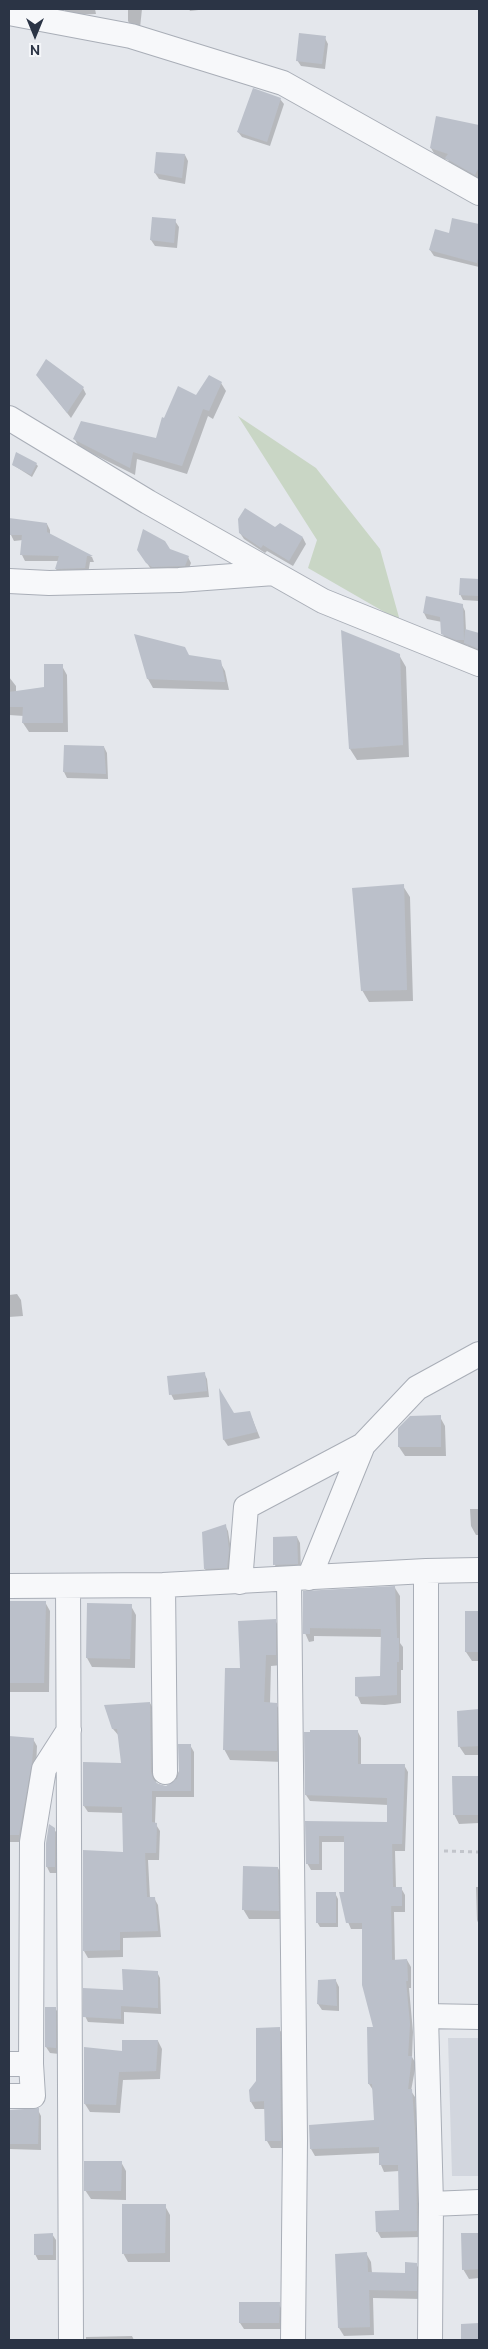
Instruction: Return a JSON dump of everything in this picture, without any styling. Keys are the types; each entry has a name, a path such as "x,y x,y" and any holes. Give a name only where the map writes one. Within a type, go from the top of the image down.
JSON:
{"street":[{"path":"9,13 131,36 283,83 479,193"},
{"path":"9,418 148,502 323,600 479,664"},
{"path":"9,581 49,583 178,580 274,573"},
{"path":"240,1582 246,1506 362,1444 417,1388 479,1354"},
{"path":"293,2340 299,1579 362,1444"},
{"path":"9,1586 163,1585 426,1571 479,1570"},
{"path":"426,1571 426,2016 431,2204 430,2340"},
{"path":"163,1585 165,1772"},
{"path":"68,1586 71,2340"},
{"path":"9,2096 33,2096 20,2064 32,1842 44,1769 68,1730"},
{"path":"426,2016 479,2017"},
{"path":"431,2204 479,2202"}],"path":[{"path":"426,1850 479,1852"}],"shaded area":[{"path":"448,2038 479,2038 479,2176 452,2176"}],"green space":[{"path":"238,416 316,468 380,549 400,621 308,568 317,540"}],"building":[{"path":"299,33 326,36 322,64 296,61"},
{"path":"253,88 281,98 267,142 237,132"},
{"path":"436,116 479,125 479,167 475,175 445,158 448,154 430,148"},
{"path":"156,152 185,154 182,178 154,173"},
{"path":"152,217 176,219 174,243 150,240"},
{"path":"452,218 479,224 477,263 429,250 435,229 449,233"},
{"path":"46,359 84,387 67,413 36,375"},
{"path":"209,375 222,382 209,411 203,409 182,466 133,452 130,468 73,439 81,421 156,438 162,417 164,418 178,386 196,395"},
{"path":"16,452 37,463 31,475 12,465"},
{"path":"245,508 275,527 280,523 303,537 289,561 263,545 261,548 239,533 238,519"},
{"path":"9,518 47,523 47,532 93,556 87,556 85,568 55,569 59,556 20,555 22,535 10,535"},
{"path":"143,529 165,541 170,549 189,556 185,566 152,567 146,563 137,550"},
{"path":"460,578 479,579 479,596 459,595"},
{"path":"426,596 463,604 464,640 456,640 441,634 440,617 423,613"},
{"path":"465,629 479,633 479,649 464,643"},
{"path":"341,630 400,654 403,745 349,749"},
{"path":"134,634 185,647 189,655 221,660 225,682 147,679"},
{"path":"44,664 63,664 63,723 22,723 23,707 9,707 9,692 44,687"},
{"path":"64,745 104,746 106,774 63,772"},
{"path":"404,884 407,990 361,991 352,888"},
{"path":"205,1372 207,1391 169,1395 167,1376"},
{"path":"219,1388 234,1413 250,1411 257,1432 223,1440"},
{"path":"441,1415 441,1447 398,1447 398,1428 410,1416"},
{"path":"226,1524 229,1550 227,1568 204,1569 202,1532"},
{"path":"297,1536 298,1564 273,1565 273,1537"},
{"path":"395,1586 397,1638 399,1638 397,1695 355,1696 355,1677 380,1676 381,1629 310,1628 310,1634 303,1634 303,1591"},
{"path":"9,1601 46,1601 44,1683 9,1683"},
{"path":"87,1603 132,1604 130,1659 86,1658"},
{"path":"465,1611 479,1611 479,1652 465,1652"},
{"path":"276,1619 276,1655 266,1655 264,1702 277,1703 277,1751 223,1750 225,1668 240,1668 238,1621"},
{"path":"150,1702 151,1772 153,1779 158,1784 166,1786 177,1779 179,1772 178,1744 191,1744 191,1791 152,1791 152,1822 157,1823 156,1853 145,1853 147,1897 155,1897 158,1931 120,1932 120,1950 83,1951 83,1850 123,1852 122,1807 83,1806 83,1762 121,1763 117,1729 112,1729 104,1705"},
{"path":"479,1709 479,1746 458,1747 457,1711"},
{"path":"310,1730 358,1730 358,1764 405,1764 402,1844 392,1844 393,1887 402,1887 402,1906 391,1906 392,1960 407,1959 408,1981 406,1981 410,2024 408,2056 412,2056 408,2089 412,2089 416,2145 417,2231 376,2232 375,2211 399,2210 398,2165 379,2165 379,2147 310,2149 309,2125 374,2120 372,2084 368,2084 367,2027 373,2027 362,1985 362,1923 346,1923 339,1892 344,1892 344,1836 319,1836 319,1864 306,1864 305,1821 387,1822 387,1798 305,1795 304,1732 310,1732"},
{"path":"9,1736 34,1738 32,1762 19,1835 9,1835"},
{"path":"452,1776 479,1776 479,1815 453,1815"},
{"path":"49,1824 55,1828 55,1867 46,1867 46,1843"},
{"path":"243,1866 278,1867 279,1911 242,1910"},
{"path":"316,1892 336,1892 336,1923 316,1923"},
{"path":"122,1969 158,1971 158,2008 121,2006 121,2019 83,2017 83,1988 123,1990"},
{"path":"336,1979 337,2006 317,2004 318,1980"},
{"path":"45,2007 56,2007 56,2048 45,2047"},
{"path":"280,2027 281,2141 265,2141 264,2101 250,2102 249,2090 256,2081 256,2028"},
{"path":"122,2040 158,2040 156,2071 119,2072 116,2105 84,2104 84,2047 122,2051"},
{"path":"39,2108 38,2144 9,2144 9,2110"},
{"path":"84,2161 122,2161 121,2191 84,2191"},
{"path":"122,2204 166,2204 165,2253 122,2254"},
{"path":"53,2233 53,2255 34,2255 34,2234"},
{"path":"461,2233 479,2233 479,2269 462,2270"},
{"path":"367,2252 368,2272 405,2273 405,2262 417,2263 417,2291 369,2290 370,2327 338,2328 335,2254"},
{"path":"239,2302 280,2302 279,2323 239,2323"},
{"path":"479,2323 479,2340 461,2340 461,2324"}]}
